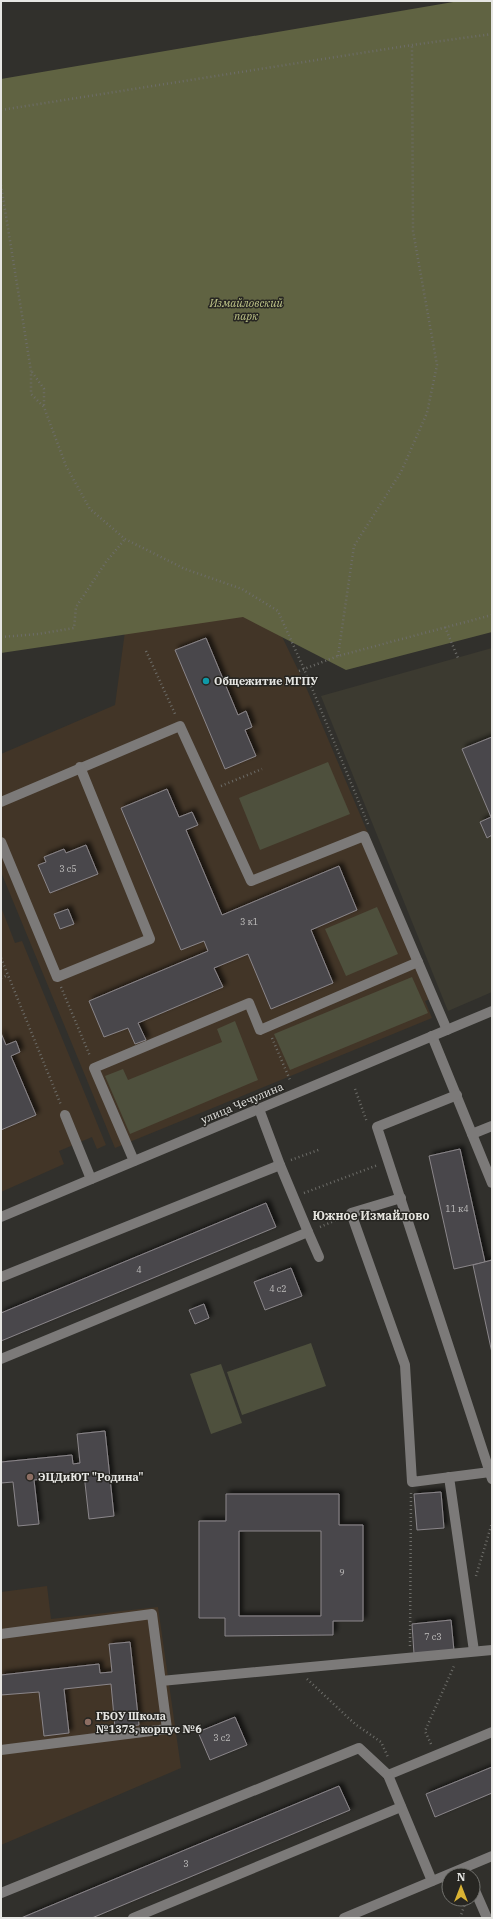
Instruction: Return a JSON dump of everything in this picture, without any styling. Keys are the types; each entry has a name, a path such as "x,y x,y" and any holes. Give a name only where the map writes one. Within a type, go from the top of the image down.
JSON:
{"street":[{"path":"1,802 80,767 180,726 251,881 364,836 447,1030"},
{"path":"1,842 57,977 150,939 80,767"},
{"path":"134,1161 94,1068 249,1003 260,1030 418,962"},
{"name":"улица Чечулина","path":"1,1217 492,1012"},
{"path":"432,1036 492,1183"},
{"path":"401,1198 351,1214 405,1365 412,1482 491,1476 401,1198 389,1161 377,1127 457,1096"},
{"path":"259,1109 280,1165 319,1257"},
{"path":"64,1115 91,1179"},
{"path":"472,1134 492,1126"},
{"path":"1,1277 280,1165"},
{"path":"1,1359 308,1232"},
{"path":"449,1478 474,1651"},
{"path":"1,1634 152,1614 167,1729 1,1750"},
{"path":"161,1681 492,1650"},
{"path":"392,1774 492,1732"},
{"path":"1,1893 359,1748 392,1774 401,1807 432,1881"},
{"path":"133,1918 401,1807"},
{"path":"474,1867 492,1856"},
{"path":"344,1918 441,1878"},
{"path":"481,1904 487,1918"}],"path":[{"path":"1,110 412,45 492,34"},
{"path":"338,656 354,546 401,472 427,413 436,365 413,231 412,45"},
{"path":"1,185 31,371 31,394 44,407"},
{"path":"31,371 44,389 44,407 66,466 90,509 124,539 184,569 242,589 278,611 304,669"},
{"path":"1,637 38,634 74,628 76,606 106,562 124,539"},
{"path":"299,671 338,656 492,615"},
{"path":"445,627 458,658"},
{"path":"146,651 180,726"},
{"path":"210,791 262,769"},
{"path":"1,958 64,1115"},
{"path":"1,978 8,975"},
{"path":"57,977 94,1068"},
{"path":"268,1026 290,1080"},
{"path":"355,1089 367,1123"},
{"path":"280,1165 322,1149"},
{"path":"294,1196 389,1161"},
{"path":"308,1232 351,1214"},
{"path":"411,1657 409,1619 412,1482"},
{"path":"476,1579 492,1523"},
{"path":"436,1755 425,1731 460,1653"},
{"path":"295,1668 355,1724 381,1742 392,1774"},
{"path":"460,1918 464,1907"}],"shaded area":[{"path":"272,616 303,680 437,996 425,1001 432,1018 115,1148 1,872 1,754 115,705 126,624 129,617"},
{"path":"492,648 492,992 448,1011 321,696"},
{"path":"1,907 15,943 22,941 106,1145 97,1149 92,1137 59,1151 64,1164 1,1192"},
{"name":"ГБОУ Школа №1373, корпус №6","path":"47,1586 51,1619 158,1607 181,1768 1,1845 1,1592"}],"green space":[{"name":"Измайловский парк","path":"459,1 492,1 492,632 346,670 243,617 1,653 1,79"},
{"path":"328,762 350,814 260,850 239,798"},
{"path":"377,907 398,954 346,976 325,929"},
{"path":"412,977 428,1013 290,1070 274,1034"},
{"path":"235,1021 258,1080 130,1134 105,1076 123,1069 128,1080 222,1042 217,1029"},
{"path":"311,1343 326,1386 242,1415 227,1372"},
{"path":"221,1364 242,1423 211,1434 190,1374"}],"building":[{"name":"Общежитие МГПУ","path":"206,638 238,715 246,711 252,727 245,730 256,756 225,769 175,650"},
{"path":"492,737 492,835 487,838 480,822 491,817 462,749"},
{"path":"167,789 179,817 192,812 198,825 186,830 222,915 339,866 357,910 311,930 333,983 271,1009 248,954 214,968 223,987 138,1023 146,1040 135,1044 128,1028 104,1037 89,1001 208,951 204,941 181,950 121,808"},
{"path":"86,845 98,874 50,893 38,865 46,862 44,857 64,849 66,853"},
{"path":"68,909 74,924 60,929 54,914"},
{"path":"1,1033 6,1045 16,1041 20,1052 11,1056 36,1115 1,1130"},
{"path":"460,1149 485,1262 454,1269 429,1156"},
{"path":"266,1203 276,1227 1,1341 1,1313"},
{"path":"492,1260 492,1353 473,1265"},
{"path":"291,1268 302,1296 265,1310 254,1282"},
{"path":"204,1304 209,1318 195,1324 189,1310"},
{"name":"ЭЦДиЮТ \"Родина\"","path":"105,1431 114,1516 89,1519 84,1474 34,1480 39,1524 18,1526 13,1482 1,1483 1,1462 72,1455 73,1464 80,1463 77,1434"},
{"path":"441,1492 444,1528 417,1530 414,1494"},
{"path":"226,1494 339,1494 339,1525 363,1525 363,1621 333,1621 333,1635 225,1636 225,1618 199,1618 199,1521 226,1521","holes":["239,1531 321,1531 321,1616 239,1616"]},
{"path":"451,1620 454,1651 414,1654 412,1624"},
{"path":"130,1642 139,1725 115,1728 111,1684 64,1689 69,1733 44,1736 39,1692 1,1695 1,1675 99,1664 100,1673 112,1672 109,1644"},
{"path":"235,1717 247,1745 210,1760 198,1732"},
{"path":"492,1767 492,1793 435,1817 426,1794"},
{"path":"339,1786 350,1810 92,1918 21,1918"}],"place":[{"name":"Общежитие МГПУ","path":"206,681"},
{"name":"ЭЦДиЮТ \"Родина\"","path":"30,1477"},
{"name":"ГБОУ Школа №1373, корпус №6","path":"88,1722"}],"district":[{"name":"Южное Измайлово","path":"371,1216"}]}
